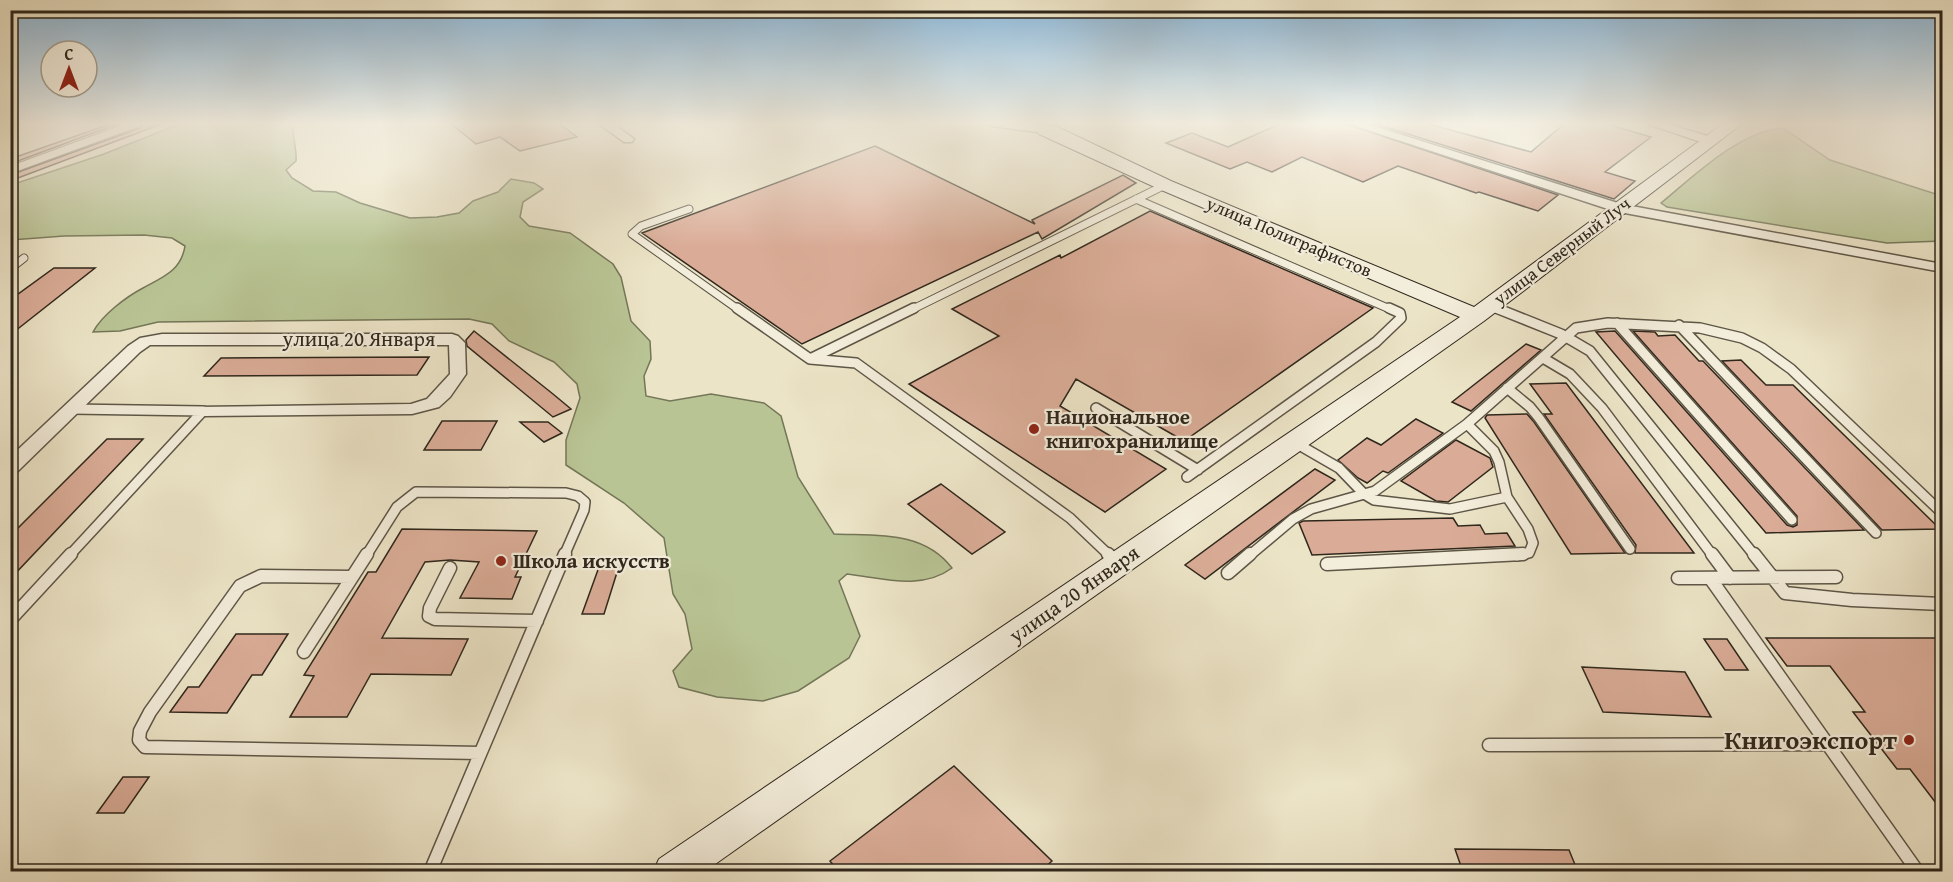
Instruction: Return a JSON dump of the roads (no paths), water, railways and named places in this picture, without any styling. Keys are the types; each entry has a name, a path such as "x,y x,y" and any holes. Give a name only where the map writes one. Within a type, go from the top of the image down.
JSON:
{"street":[{"name":"улица Полиграфистов","path":"1121,164 1165,185 1483,311"},
{"path":"1481,164 1619,208 1942,268"},
{"name":"улица Северный Луч","path":"1483,311 1679,164"},
{"name":"улица 20 Января","path":"672,872 1483,311"},
{"name":"улица 20 Января","path":"10,468 134,349 146,341 162,339 452,339 458,343 458,374 444,393 433,403 412,409 203,411"}],"lane":[{"path":"10,170 26,164"},
{"path":"810,359 1165,185"},
{"path":"1136,199 1400,313 1401,318 1376,342 1187,477"},
{"path":"688,208 641,226 632,234 810,359 856,363 1070,518 1118,564"},
{"path":"10,269 24,258"},
{"path":"1483,311 1567,337 1590,351 1785,593 1852,600 1942,604"},
{"path":"1617,323 1792,520"},
{"path":"1228,573 1293,519 1311,509 1375,491 1467,424 1576,328 1587,325 1617,323 1680,325 1723,332 1742,338 1780,360 1941,512"},
{"path":"1680,325 1876,533"},
{"path":"1543,358 1575,379 1602,408 1730,578"},
{"path":"1507,388 1530,407 1539,418 1630,549"},
{"path":"1096,408 1198,470"},
{"path":"71,409 203,411"},
{"path":"10,620 203,411"},
{"path":"1327,564 1517,556 1529,553 1533,543 1528,529 1507,497 1499,462 1494,451 1467,424"},
{"path":"1294,442 1340,468 1364,494 1374,500 1450,509 1507,497"},
{"path":"304,652 397,507 416,492 566,493 578,496 585,502 584,510 430,872"},
{"path":"450,568 429,608 429,616 435,620 537,621"},
{"path":"352,577 261,576 240,586 150,712 138,740 145,747 480,753"},
{"path":"1678,578 1836,577"},
{"path":"1710,578 1918,872"},
{"path":"1490,745 1827,744"}],"place":[{"name":"Национальное книгохранилище","path":"1034,429"},
{"name":"Школа искусств","path":"501,561"},
{"name":"Книгоэкспорт","path":"1909,740"}]}
